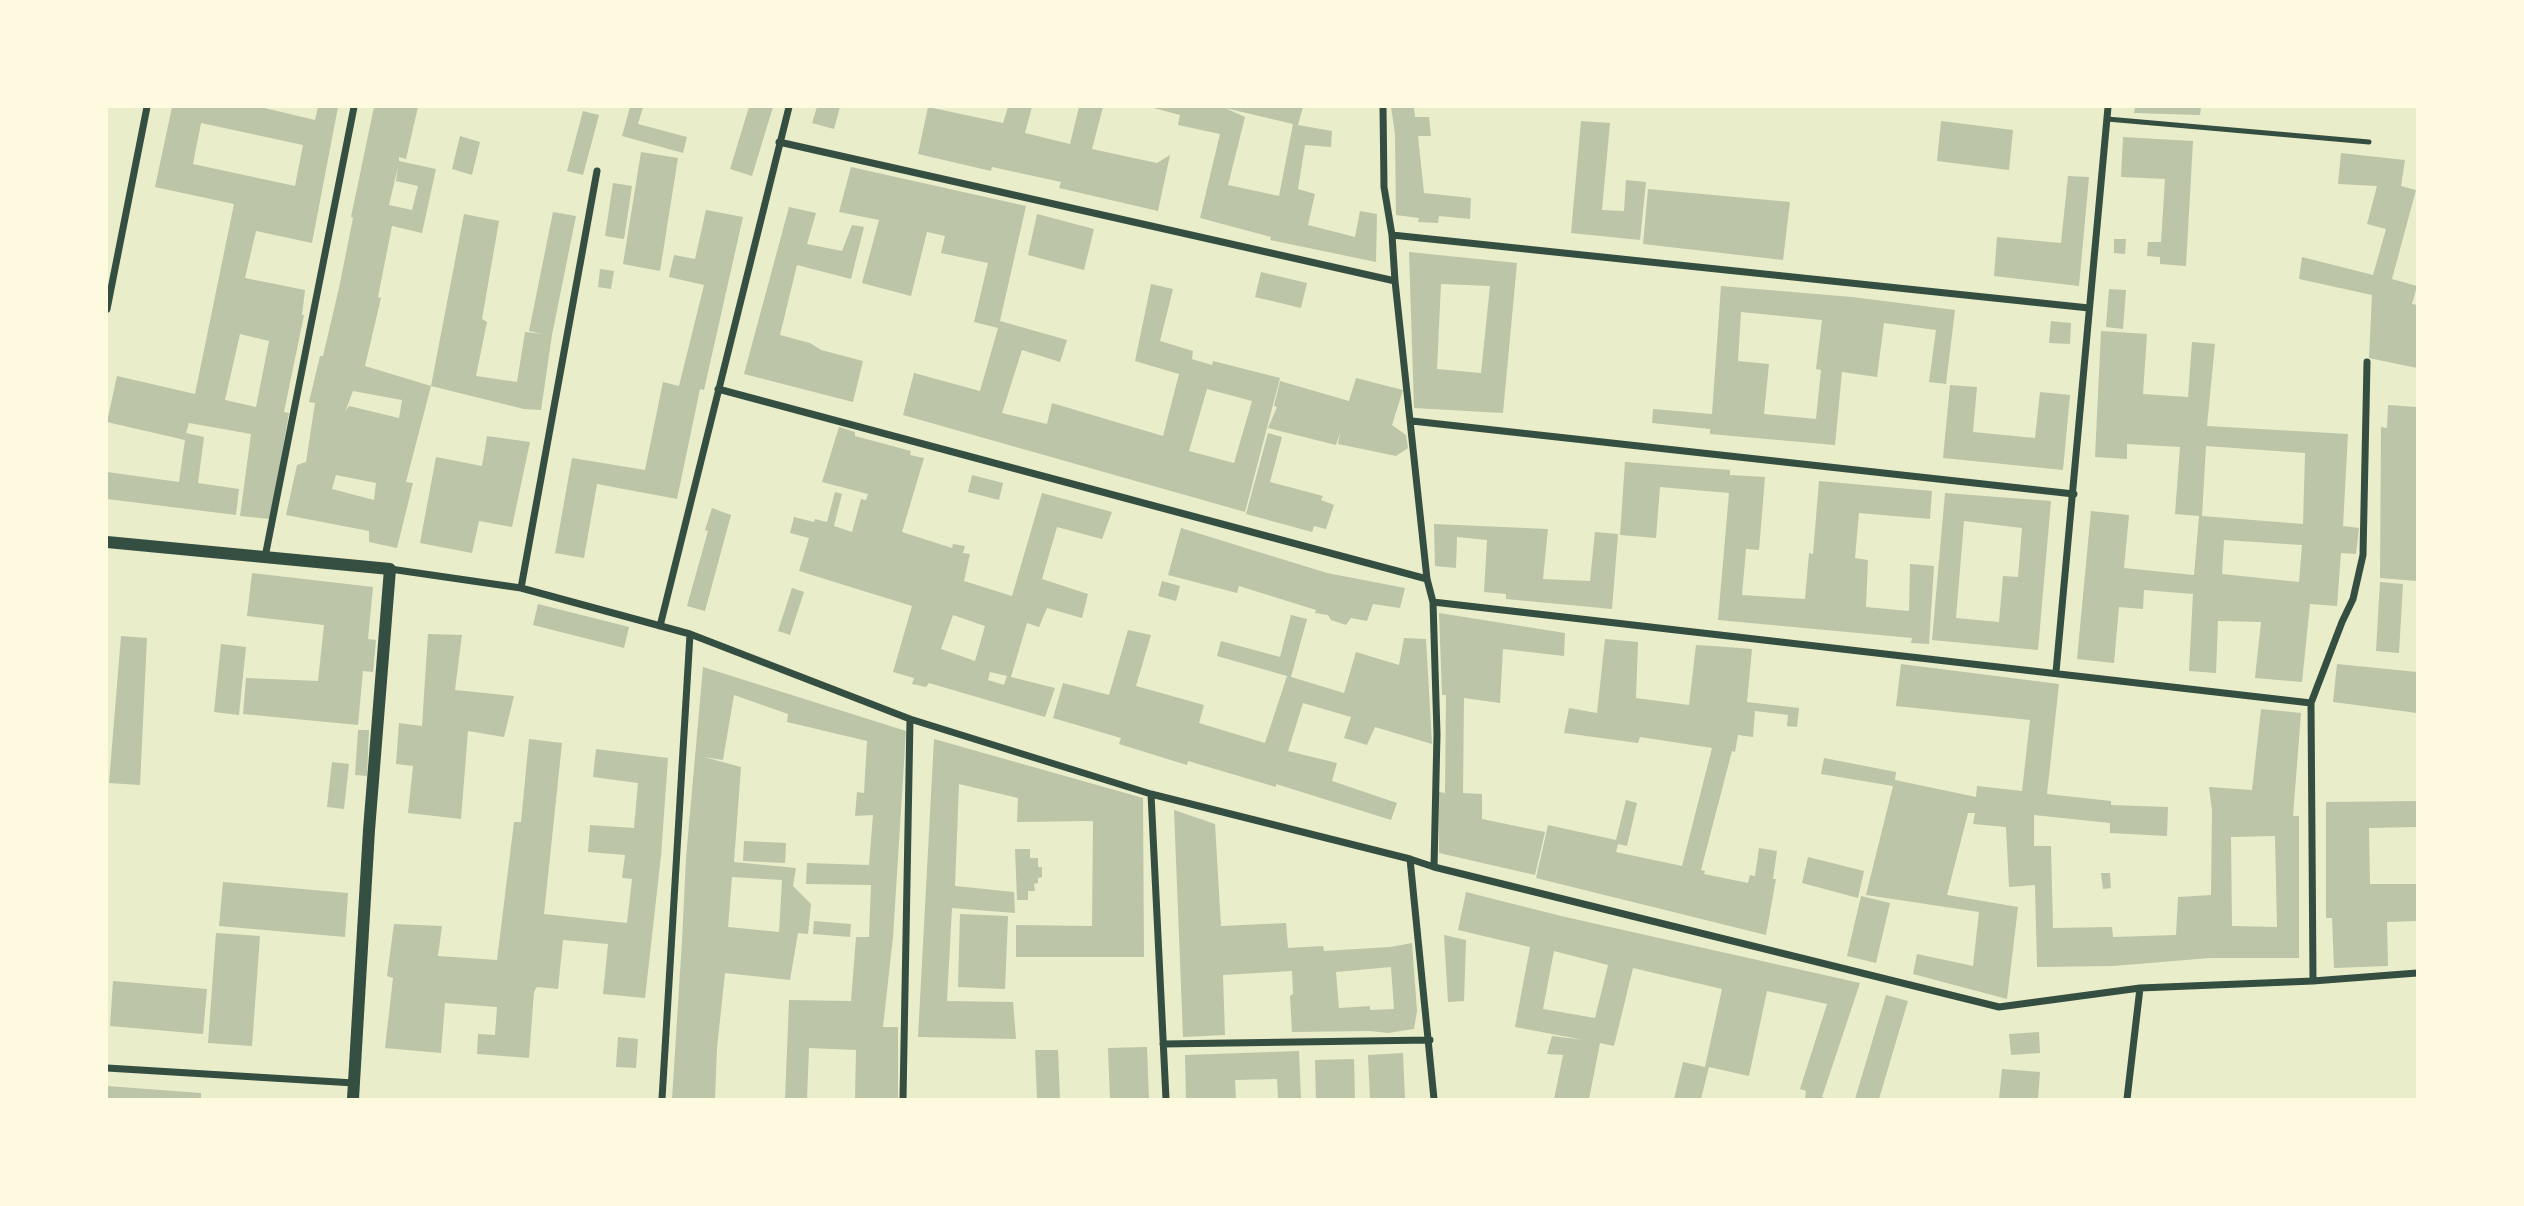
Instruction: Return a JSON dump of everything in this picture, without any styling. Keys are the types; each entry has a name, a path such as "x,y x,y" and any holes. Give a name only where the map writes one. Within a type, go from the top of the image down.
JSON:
{"street":[{"path":"107,309 148,107"},
{"path":"265,557 354,107"},
{"path":"660,625 789,107"},
{"path":"1383,107 1384,187 1392,235 1427,579 1433,602 1437,734 1434,867"},
{"path":"2056,672 2108,107"},
{"path":"779,142 1395,281"},
{"path":"521,588 597,171"},
{"path":"1392,235 2089,308"},
{"path":"2313,981 2311,703 2353,599 2363,555 2367,362"},
{"path":"718,388 1427,579"},
{"path":"1412,421 2074,494"},
{"path":"107,553 107,542 390,569 521,588 690,634 910,719 1151,794 1999,1007 2140,988 2313,981 2417,973"},
{"path":"353,1099 369,830 390,569"},
{"path":"1433,602 2311,703"},
{"path":"662,1099 690,634"},
{"path":"903,1099 910,719"},
{"path":"1151,794 1166,1099"},
{"path":"1410,859 1434,1099"},
{"path":"2127,1099 2140,988"},
{"path":"1163,1044 1430,1040"},
{"path":"107,1068 354,1083"}],"lane":[{"path":"2107,119 2370,142"}],"building":[{"path":"172,107 260,107 315,120 318,107 338,107 312,243 256,231 245,278 305,290 304,315 284,412 289,413 270,519 240,516 251,434 189,423 186,433 204,437 198,483 239,489 236,515 107,499 107,472 179,482 185,440 107,422 117,376 195,394 234,204 155,187","holes":["201,123 303,145 295,186 193,164","240,334 269,341 256,407 225,400"]},
{"path":"374,107 418,107 406,159 399,157 399,161 436,169 422,233 392,226 378,297 381,298 365,366 431,386 406,482 413,483 397,548 369,542 369,531 286,515 297,465 306,462 315,403 309,402 339,288 353,218 351,217","holes":["398,167 396,181 418,186 412,210 389,205","353,391 402,400 399,418 349,406 345,412","336,475 376,483 374,500 332,489"]},
{"path":"630,107 643,107 638,124 687,137 683,153 622,136"},
{"path":"749,107 773,107 752,176 730,169"},
{"path":"817,107 840,107 834,129 812,123"},
{"path":"928,107 1003,123 1008,107 1032,107 1025,133 1070,144 1079,107 1103,107 1092,149 1157,163 1170,155 1158,211 1059,188 1061,182 992,167 991,171 918,154"},
{"path":"1150,107 1303,107 1298,125 1332,131 1331,147 1305,145 1298,189 1315,194 1308,225 1355,237 1360,211 1377,214 1376,262 1270,240 1271,237 1200,218 1220,134 1178,125 1180,115","holes":["1225,108 1293,124 1279,196 1228,185 1245,117"]},
{"path":"1391,107 1414,107 1415,117 1429,117 1431,136 1418,136 1424,193 1471,198 1470,219 1439,216 1438,223 1418,222 1419,218 1396,215 1395,134"},
{"path":"2135,107 2201,107 2200,115 2134,113"},
{"path":"583,111 599,115 583,175 567,171"},
{"path":"1581,121 1610,123 1602,210 1624,211 1626,180 1646,182 1640,240 1571,233"},
{"path":"1941,121 2013,130 2009,170 1937,161"},
{"path":"460,136 480,142 472,175 452,169"},
{"path":"2123,137 2193,141 2186,266 2160,264 2160,257 2147,256 2148,242 2161,242 2165,179 2121,177"},
{"path":"641,152 678,158 660,271 623,264"},
{"path":"2341,153 2405,160 2401,186 2416,190 2392,279 2417,286 2412,304 2417,305 2417,368 2369,358 2372,295 2299,279 2302,257 2373,275 2386,229 2367,224 2377,186 2338,184"},
{"path":"851,167 1026,206 1000,321 1067,340 1060,362 1022,350 1002,413 1047,424 1052,403 1163,436 1179,374 1135,361 1151,284 1173,289 1160,341 1193,351 1192,359 1212,365 1213,361 1280,378 1245,512 903,415 914,373 980,391 998,328 974,322 988,263 941,253 945,236 927,232 911,296 862,283 879,220 839,212","holes":["1207,389 1252,401 1234,463 1189,451"]},
{"path":"2068,176 2089,177 2079,286 1994,276 1997,237 2061,243"},
{"path":"613,183 632,186 624,239 605,236"},
{"path":"1648,189 1790,202 1783,260 1643,244"},
{"path":"789,207 816,213 807,244 842,251 852,225 864,227 851,279 797,265 780,335 863,361 853,402 744,374"},
{"path":"706,210 743,217 704,390 700,389 677,499 597,484 584,558 555,553 572,458 645,470 663,382 679,386 704,285 669,277 674,255 695,259"},
{"path":"553,212 576,216 552,335 541,410 524,409 431,386 464,214 499,221 482,319 487,322 476,376 517,382 525,332 542,334 529,331"},
{"path":"1037,214 1094,229 1084,270 1028,255"},
{"path":"2114,239 2126,239 2125,254 2114,253"},
{"path":"1409,252 1517,263 1503,413 1414,408","holes":["1441,284 1490,286 1481,373 1437,369"]},
{"path":"600,269 614,271 611,289 598,287"},
{"path":"1261,272 1307,283 1301,308 1255,297"},
{"path":"1721,286 1852,297 1955,310 1946,384 1929,382 1936,330 1884,323 1877,377 1842,372 1835,445 1710,434 1710,429 1652,423 1653,409 1712,414","holes":["1741,312 1822,320 1816,369 1821,370 1816,419 1764,414 1769,364 1738,361"]},
{"path":"2109,289 2126,290 2123,329 2106,327"},
{"path":"2051,321 2071,323 2070,344 2049,343"},
{"path":"2101,331 2147,334 2143,394 2188,397 2192,342 2215,344 2207,426 2348,434 2343,526 2359,528 2356,554 2341,553 2337,606 2310,604 2302,682 2255,678 2261,622 2218,621 2216,673 2189,671 2193,594 2144,590 2143,609 2119,607 2114,663 2077,659 2091,511 2129,515 2124,568 2194,575 2199,516 2175,514 2180,447 2127,444 2127,459 2095,457","holes":["2206,446 2305,453 2303,524 2202,516","2224,540 2302,545 2299,582 2222,574"]},
{"path":"1356,378 1403,390 1392,425 1406,435 1408,448 1396,456 1338,444 1340,433 1336,445 1268,428 1277,407 1274,406 1280,381 1349,401"},
{"path":"1950,385 1977,387 1973,432 2035,438 2040,392 2070,395 2063,470 1943,458"},
{"path":"2388,405 2417,407 2417,581 2380,578 2381,427 2387,428"},
{"path":"839,427 855,432 855,436 911,451 910,455 924,458 902,532 952,548 953,544 965,546 963,553 970,554 964,581 1012,596 1042,493 1112,512 1102,539 1057,527 1042,579 1088,594 1082,618 1047,608 1039,627 1027,623 1011,677 1055,688 1045,717 929,683 926,687 912,684 914,678 893,672 912,606 799,571 809,538 790,533 794,517 827,522 835,492 842,494 834,526 852,532 861,499 866,500 868,494 822,482","holes":["953,615 985,626 975,661 941,649","990,672 1007,676 1004,685 988,680"]},
{"path":"1268,433 1282,437 1270,482 1323,496 1321,500 1334,505 1326,529 1314,526 1312,532 1246,514"},
{"path":"487,436 530,442 512,527 479,521 472,553 420,543 436,457 482,466"},
{"path":"1625,462 1730,470 1730,475 1765,477 1759,550 1746,549 1742,595 1805,599 1809,553 1813,554 1819,481 1932,491 1930,519 1859,513 1855,558 1868,560 1866,607 1909,611 1910,564 1934,566 1929,644 1911,643 1912,638 1718,620 1729,493 1660,487 1656,538 1620,535"},
{"path":"972,475 1003,483 999,500 968,492"},
{"path":"1945,493 2051,501 2038,650 1932,640","holes":["1964,521 2022,528 2018,577 2003,576 1999,622 1956,618"]},
{"path":"712,508 731,515 705,611 687,606"},
{"path":"1434,524 1548,529 1543,579 1590,581 1595,532 1618,534 1612,609 1506,599 1506,594 1484,592 1487,540 1457,537 1456,568 1435,566"},
{"path":"1181,528 1327,573 1405,588 1400,608 1373,604 1367,621 1351,618 1346,625 1331,620 1328,615 1315,613 1316,610 1239,586 1237,593 1168,575"},
{"path":"252,573 373,587 368,639 376,640 373,672 363,671 358,725 243,714 246,678 318,681 324,625 247,616"},
{"path":"1162,581 1180,586 1176,601 1158,596"},
{"path":"2380,582 2403,584 2399,653 2376,651"},
{"path":"792,588 804,592 790,635 778,631"},
{"path":"538,604 629,627 624,648 533,625"},
{"path":"1439,613 1565,633 1564,656 1503,649 1500,703 1464,698 1463,793 1482,794 1482,819 1545,832 1535,875 1439,853 1439,792 1445,793 1446,695 1442,695"},
{"path":"1291,615 1307,619 1291,677 1344,693 1356,652 1399,665 1404,638 1426,639 1432,744 1375,727 1367,745 1344,738 1351,717 1303,703 1288,751 1337,763 1332,781 1397,803 1391,820 1276,784 1276,787 1188,761 1187,765 1119,744 1121,738 1053,718 1063,683 1109,695 1128,630 1151,635 1136,686 1204,705 1199,723 1265,743 1287,676 1217,656 1221,641 1280,657"},
{"path":"428,634 462,635 455,690 514,696 504,737 468,731 461,819 408,813 413,766 396,764 399,723 422,726"},
{"path":"121,636 147,638 140,785 109,783"},
{"path":"1605,639 1638,642 1636,698 1689,705 1696,645 1714,646 1752,649 1747,702 1799,708 1797,727 1787,726 1788,715 1755,711 1753,737 1738,735 1701,870 1705,871 1704,874 1748,883 1750,875 1755,876 1759,848 1777,851 1773,879 1776,879 1766,935 1536,878 1548,825 1616,840 1626,800 1637,803 1627,846 1618,844 1616,852 1682,866 1712,748 1640,737 1638,743 1564,733 1569,708 1597,713"},
{"path":"221,644 246,647 239,715 214,712"},
{"path":"1901,664 2059,684 2047,794 2111,801 2111,805 2168,807 2167,836 2110,833 2110,823 2034,815 2034,846 2051,846 2053,928 2112,927 2113,937 2176,935 2178,897 2211,895 2212,811 2209,787 2252,790 2261,709 2301,713 2293,816 2299,816 2299,958 2210,958 2113,966 2037,967 2035,885 2009,887 2006,827 1973,824 1975,813 1968,813 1947,895 2018,907 2007,999 1913,974 1917,954 1973,966 1979,912 1866,895 1893,786 1821,774 1824,758 1896,772 1895,780 1976,797 1977,786 2022,791 2030,720 1896,706","holes":["2275,836 2277,927 2232,926 2231,837"]},
{"path":"2337,664 2417,672 2417,713 2333,702"},
{"path":"703,667 906,731 893,937 883,1027 898,1027 898,1099 855,1099 856,1050 809,1048 807,1099 785,1099 789,1000 851,1001 856,937 869,937 871,885 806,884 807,863 869,865 873,815 855,816 857,792 864,793 867,741 787,722 788,714 734,695 723,760 704,757 741,767 734,862 796,868 793,886 811,904 808,934 798,933 790,980 725,973 715,1099 672,1099 686,858","holes":["732,877 782,880 779,932 728,927"]},
{"path":"358,730 369,730 367,776 355,775"},
{"path":"529,739 562,743 544,914 627,923 632,879 622,878 625,855 588,852 590,825 634,828 638,783 593,777 596,749 668,758 661,856 645,998 603,994 608,944 563,940 558,989 537,987 534,992 529,1058 477,1054 478,1034 495,1035 497,1007 445,1003 441,1053 385,1048 393,978 387,976 394,924 442,926 438,956 497,960 514,822 521,822"},
{"path":"934,739 1143,798 1144,957 1016,957 1016,925 1092,926 1093,821 1017,822 1018,798 959,784 955,886 1014,892 1015,913 952,908 947,1001 1013,1002 1016,1039 918,1037"},
{"path":"332,762 349,764 344,809 327,807"},
{"path":"2417,801 2417,827 2369,828 2370,884 2417,884 2417,921 2387,922 2388,966 2334,968 2332,918 2326,918 2326,802"},
{"path":"1174,810 1215,824 1221,926 1286,923 1288,948 1323,946 1324,951 1412,943 1417,1011 1414,1029 1388,1033 1292,1032 1292,971 1223,975 1225,1035 1183,1037","holes":["1391,967 1394,1009 1370,1010 1370,1006 1339,1008 1336,972"]},
{"path":"744,841 786,843 785,863 743,861"},
{"path":"1015,849 1030,849 1030,858 1038,858 1038,867 1042,867 1042,877 1034,884 1035,891 1028,891 1028,900 1017,900"},
{"path":"1808,857 1864,871 1858,898 1802,883"},
{"path":"2101,873 2110,873 2111,888 2103,889"},
{"path":"223,882 348,893 345,937 219,926"},
{"path":"1466,892 1860,983 1822,1097 1828,1099 1805,1099 1806,1091 1800,1089 1827,1004 1767,991 1749,1076 1709,1067 1701,1099 1674,1099 1683,1062 1705,1067 1722,989 1633,968 1614,1046 1600,1043 1589,1099 1554,1099 1563,1055 1547,1054 1552,1036 1584,1040 1515,1027 1530,947 1458,930","holes":["1554,951 1608,965 1595,1018 1543,1009"]},
{"path":"1861,896 1890,903 1876,963 1847,956"},
{"path":"960,914 1008,916 1005,989 958,987"},
{"path":"814,921 851,924 850,937 813,934"},
{"path":"216,933 260,936 252,1046 208,1043"},
{"path":"1444,935 1466,940 1464,1001 1448,1002"},
{"path":"113,981 207,989 203,1034 110,1026"},
{"path":"1886,995 1908,1001 1879,1099 1855,1099"},
{"path":"2039,1032 2040,1053 2011,1055 2009,1034"},
{"path":"618,1037 638,1039 636,1068 616,1067"},
{"path":"1147,1047 1149,1099 1110,1099 1108,1048"},
{"path":"1035,1050 1058,1050 1060,1099 1037,1099"},
{"path":"1299,1051 1301,1099 1278,1099 1277,1079 1235,1080 1236,1099 1186,1099 1185,1055"},
{"path":"1403,1053 1405,1099 1370,1099 1368,1055"},
{"path":"1354,1059 1355,1099 1316,1099 1315,1060"},
{"path":"2002,1069 2040,1072 2038,1099 1999,1099"},
{"path":"107,1086 201,1093 201,1099 107,1099"}]}
